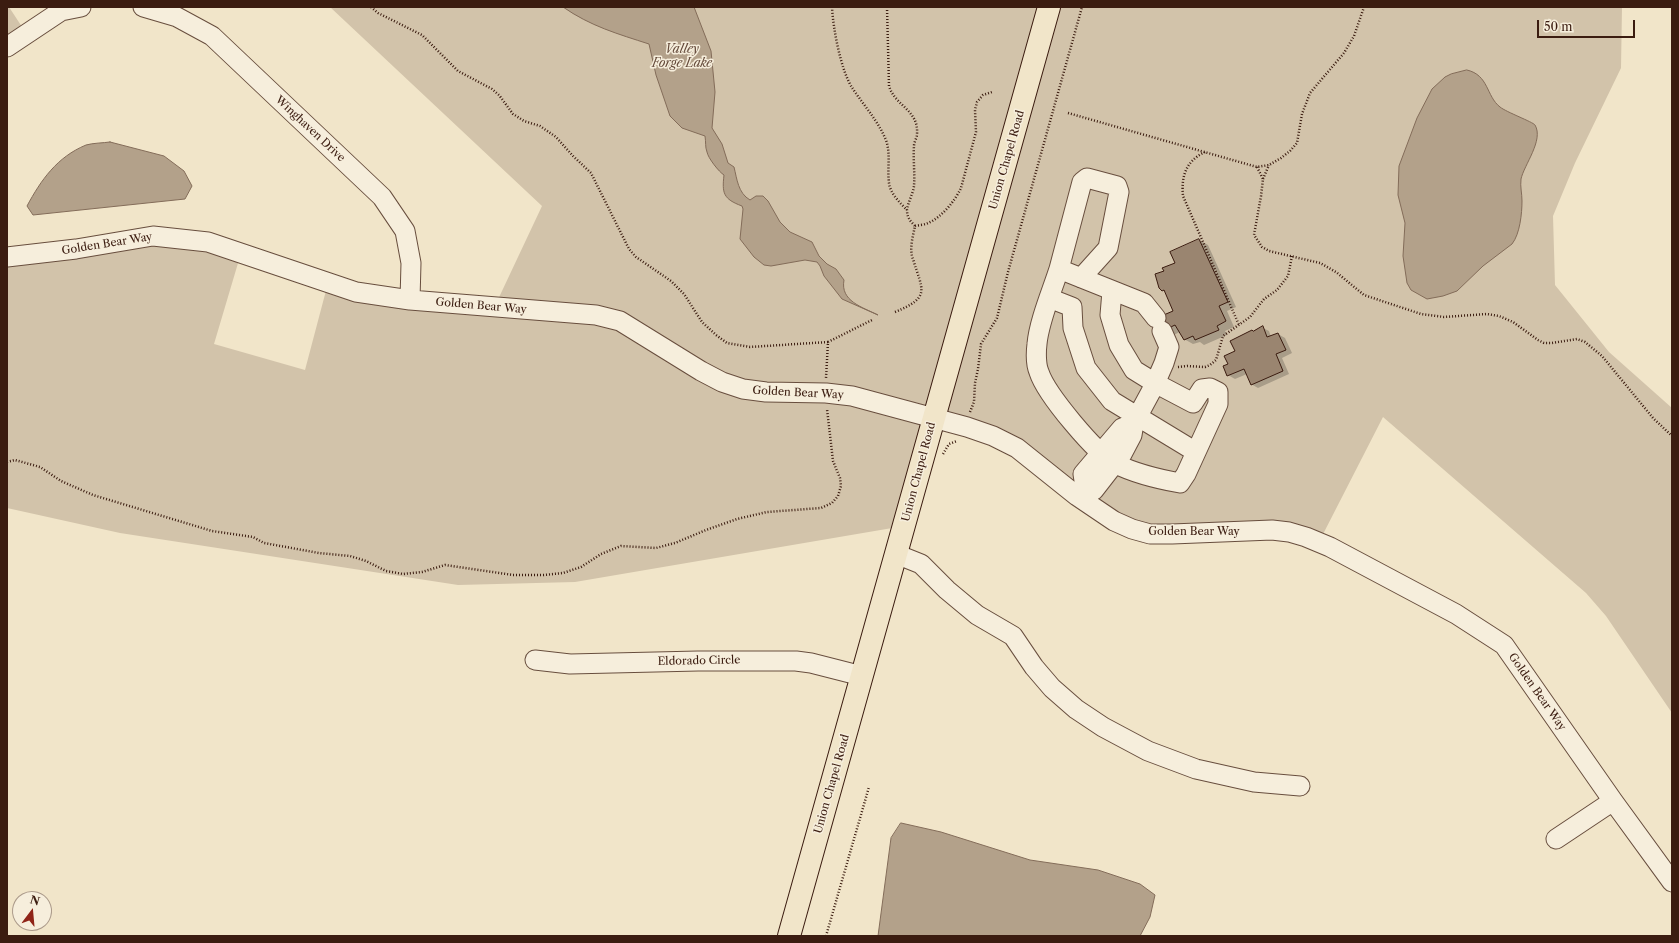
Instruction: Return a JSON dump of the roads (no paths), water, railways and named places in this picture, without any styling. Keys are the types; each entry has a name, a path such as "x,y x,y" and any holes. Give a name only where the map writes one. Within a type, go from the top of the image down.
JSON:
{"main road":[{"name":"Union Chapel Road","path":"789,936 1050,7"}],"street":[{"path":"7,47 61,11 82,7"},
{"name":"Winghaven Drive","path":"143,7 177,17 212,36 382,197 405,231 411,263 410,300"},
{"path":"1081,278 1108,248 1119,192 1117,186 1087,178 1082,182 1037,344 1039,371 1058,405 1109,459 1153,478 1180,483 1214,415 1218,404 1218,392 1210,388 1202,389 1193,403 1134,370 1119,345 1110,315 1112,292"},
{"name":"Golden Bear Way","path":"7,257 76,249 154,236 208,242 356,292 410,300 608,317 620,321 640,332 701,371 722,382 743,389 766,392 826,393 852,396 967,427 994,436 1017,448 1081,491 1114,521 1132,529 1150,534 1272,530 1289,532 1306,537 1330,547 1456,614 1497,640 1511,652 1613,801 1672,882"},
{"path":"1059,268 1112,292 1144,303 1159,325 1169,347 1155,383 1135,420 1122,428 1094,490 1081,491"},
{"path":"1049,298 1072,307 1073,328 1086,368 1112,401 1135,420 1196,452"},
{"path":"896,554 921,564 947,590 977,615 1013,636 1034,667 1052,688 1076,709 1102,727 1148,751 1196,769 1254,782 1300,786"},
{"name":"Eldorado Circle","path":"535,660 570,664 722,660 796,661 811,663 862,676"},
{"path":"1556,839 1613,801"}],"water":[{"name":"Valley Forge Lake","path":"563,7 694,7 711,51 715,92 712,128 722,144 728,163 734,167 740,190 750,200 756,196 763,196 768,201 780,222 790,232 812,242 819,256 827,264 836,269 844,280 845,293 849,298 859,306 878,315 842,299 824,276 817,262 805,260 771,266 764,265 754,257 740,239 742,206 731,201 725,195 723,186 724,175 709,158 705,136 682,128 670,116 656,75 649,44 615,33 594,24 573,14"},
{"path":"1467,70 1479,76 1495,102 1500,107 1535,125 1537,138 1521,179 1521,217 1515,240 1512,244 1483,266 1457,291 1443,296 1427,299 1411,290 1407,283 1403,256 1405,223 1398,195 1399,166 1417,118 1432,89 1445,77"},
{"path":"110,142 164,156 184,171 192,186 185,199 33,215 27,206 44,178 58,163 76,150 86,145"},
{"path":"901,823 941,832 1030,860 1098,870 1140,884 1155,895 1150,917 1140,936 878,936 891,838"}]}
